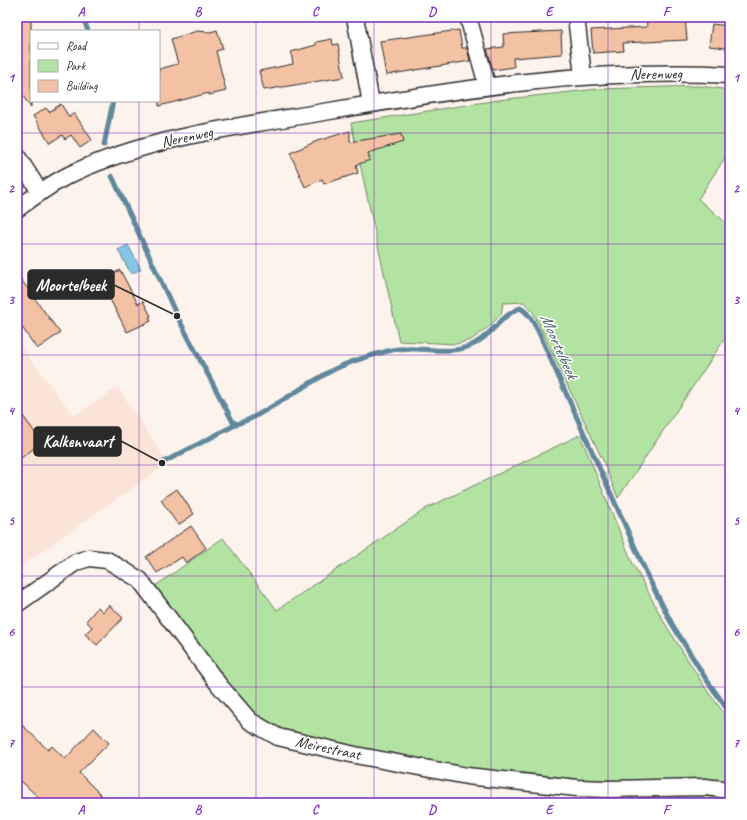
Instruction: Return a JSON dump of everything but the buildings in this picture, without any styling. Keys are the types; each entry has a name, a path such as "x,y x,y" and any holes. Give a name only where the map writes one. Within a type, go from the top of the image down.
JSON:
{"street":[{"path":"355,17 371,104"},
{"path":"468,17 487,85"},
{"path":"576,17 583,76"},
{"name":"Nerenweg","path":"17,209 40,192 72,174 105,160 172,139 487,85 583,76 676,72 730,75"},
{"path":"17,156 40,192"},
{"name":"Meirestraat","path":"17,604 76,562 89,558 107,560 140,580 219,685 250,721 278,737 355,755 467,776 577,788 610,789 704,787 730,790"}],"shaded area":[{"path":"17,341 74,416 118,387 168,463 17,569"}],"green space":[{"path":"700,86 730,90 730,150 698,199 730,226 730,331 618,498 603,461 533,312 524,302 503,303 501,314 491,325 471,340 456,344 399,341 351,123 498,100 598,89"},
{"path":"580,435 632,562 664,622 708,692 730,721 730,782 602,783 476,771 390,755 289,733 267,724 237,698 154,587 223,538 277,610 427,508"},
{"path":"620,794 684,794 730,799 730,803 620,803"}],"water":[{"path":"128,245 141,269 131,274 118,250"}],"waterway":[{"name":"Moortelbeek","path":"83,17 88,30"},
{"name":"Moortelbeek","path":"104,145 113,102"},
{"name":"Moortelbeek","path":"112,176 177,316 233,422 237,424"},
{"name":"Moortelbeek","path":"162,463 237,424 250,419 345,364 392,350 461,349 477,342 513,311 520,308 529,316 539,333 650,581 672,624 706,679 730,713"}],"place":[{"name":"Moortelbeek","path":"177,316"},
{"name":"Kalkenvaart","path":"162,463"}]}
